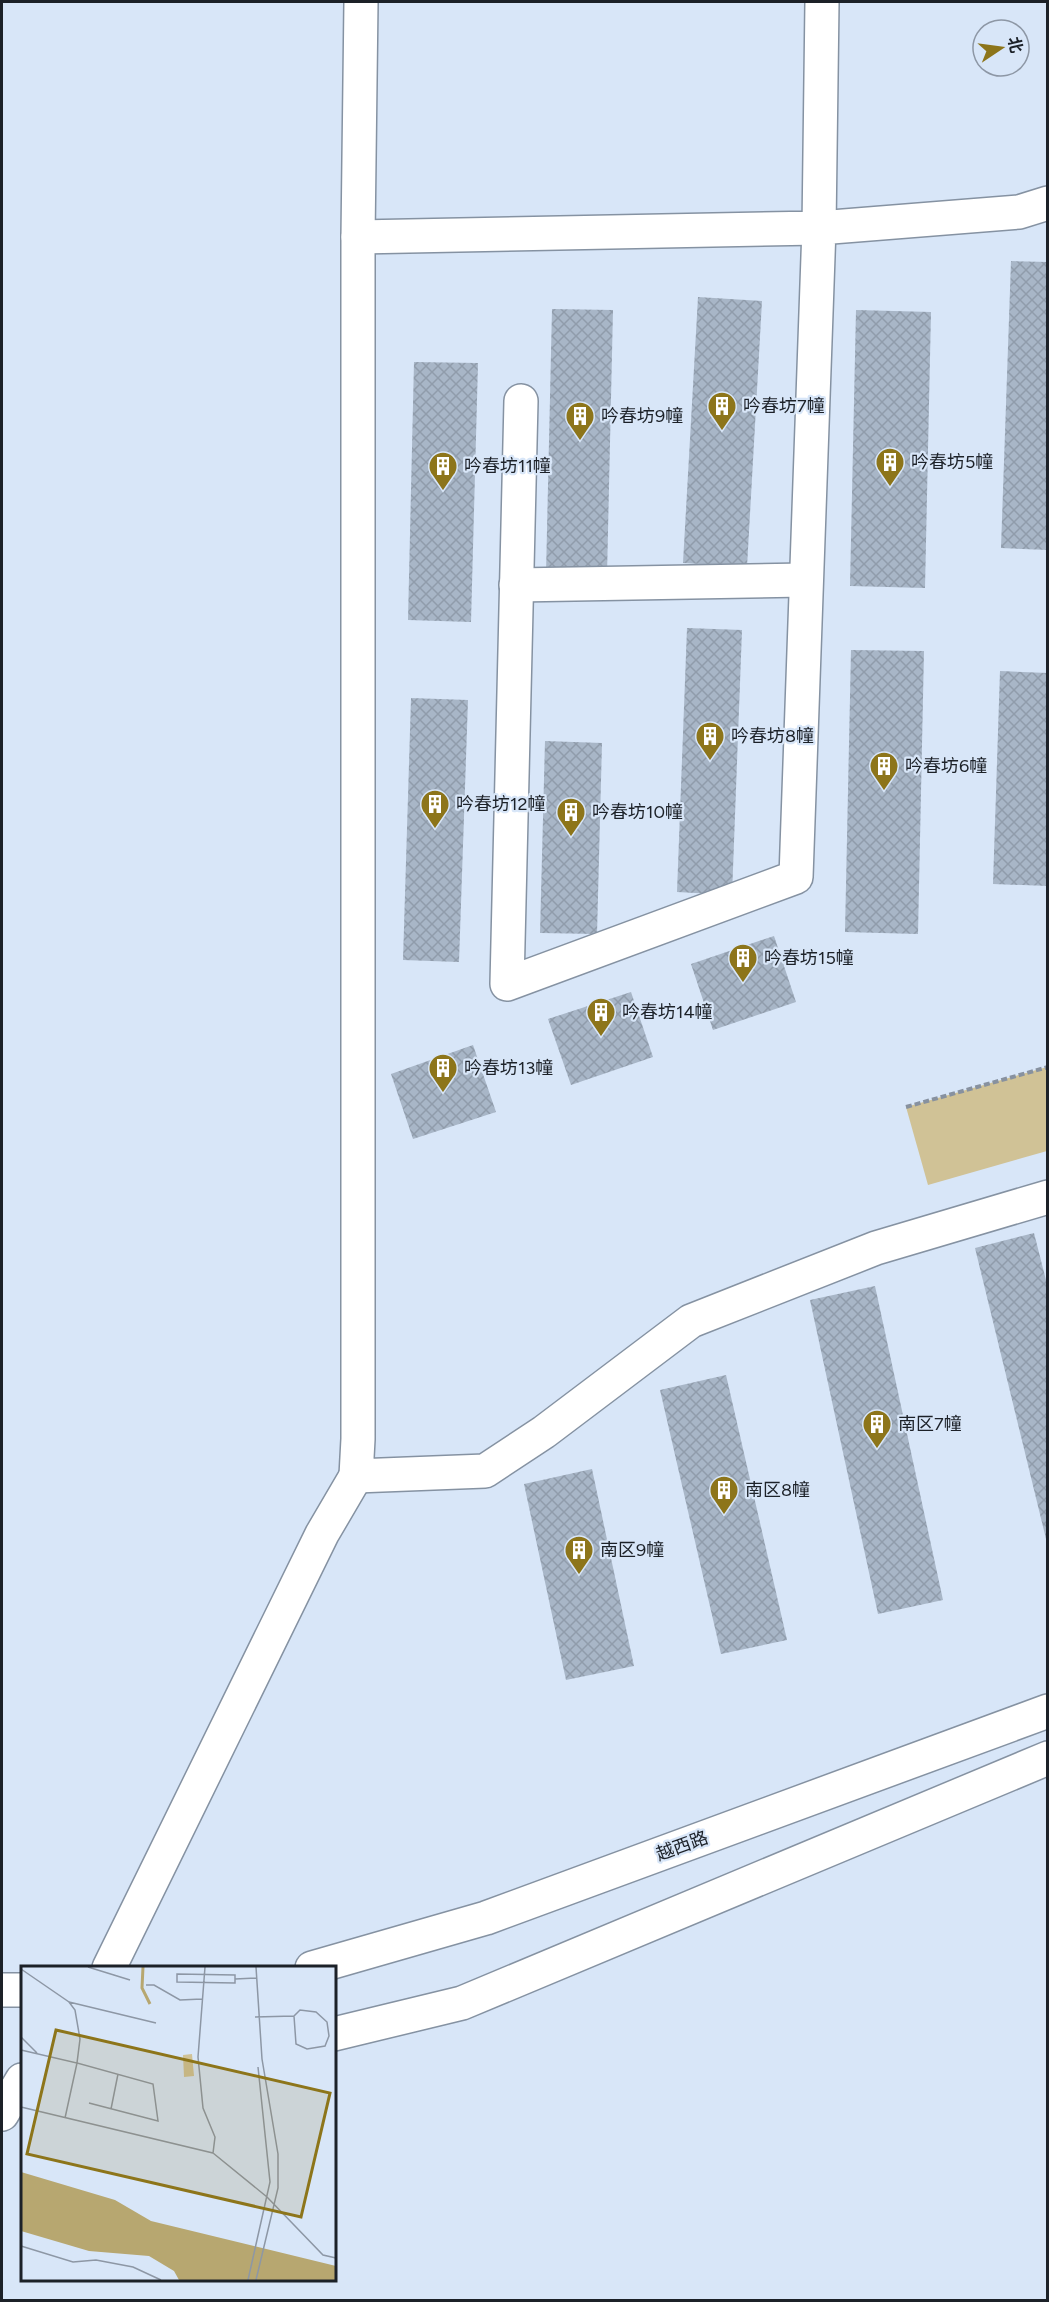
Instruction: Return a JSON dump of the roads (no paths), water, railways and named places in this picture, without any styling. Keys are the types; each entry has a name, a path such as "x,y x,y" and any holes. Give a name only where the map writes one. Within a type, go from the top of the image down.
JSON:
{"street":[{"path":"111,1966 322,1534 356,1476 358,1439 358,237 361,2"},
{"path":"521,401 507,984 796,877 819,228 822,2"},
{"path":"358,237 819,228 1019,212 1047,203"},
{"path":"516,585 805,580"},
{"path":"356,1476 485,1471 544,1432 692,1321 876,1248 1047,1197"},
{"name":"越西路","path":"319,1966 486,1918 1047,1711"},
{"path":"336,2034 462,2003 1047,1758"},
{"path":"2,1990 21,1990"},
{"path":"2,2065 21,2065"},
{"path":"2,2114 21,2082"}],"place":[{"name":"吟春坊7幢","path":"722,432"},
{"name":"吟春坊9幢","path":"580,442"},
{"name":"吟春坊5幢","path":"890,488"},
{"name":"吟春坊11幢","path":"443,492"},
{"name":"吟春坊8幢","path":"710,762"},
{"name":"吟春坊6幢","path":"884,792"},
{"name":"吟春坊12幢","path":"435,830"},
{"name":"吟春坊10幢","path":"571,838"},
{"name":"吟春坊15幢","path":"743,984"},
{"name":"吟春坊14幢","path":"601,1038"},
{"name":"吟春坊13幢","path":"443,1094"},
{"name":"南区7幢","path":"877,1450"},
{"name":"南区8幢","path":"724,1516"},
{"name":"南区9幢","path":"579,1576"}]}
